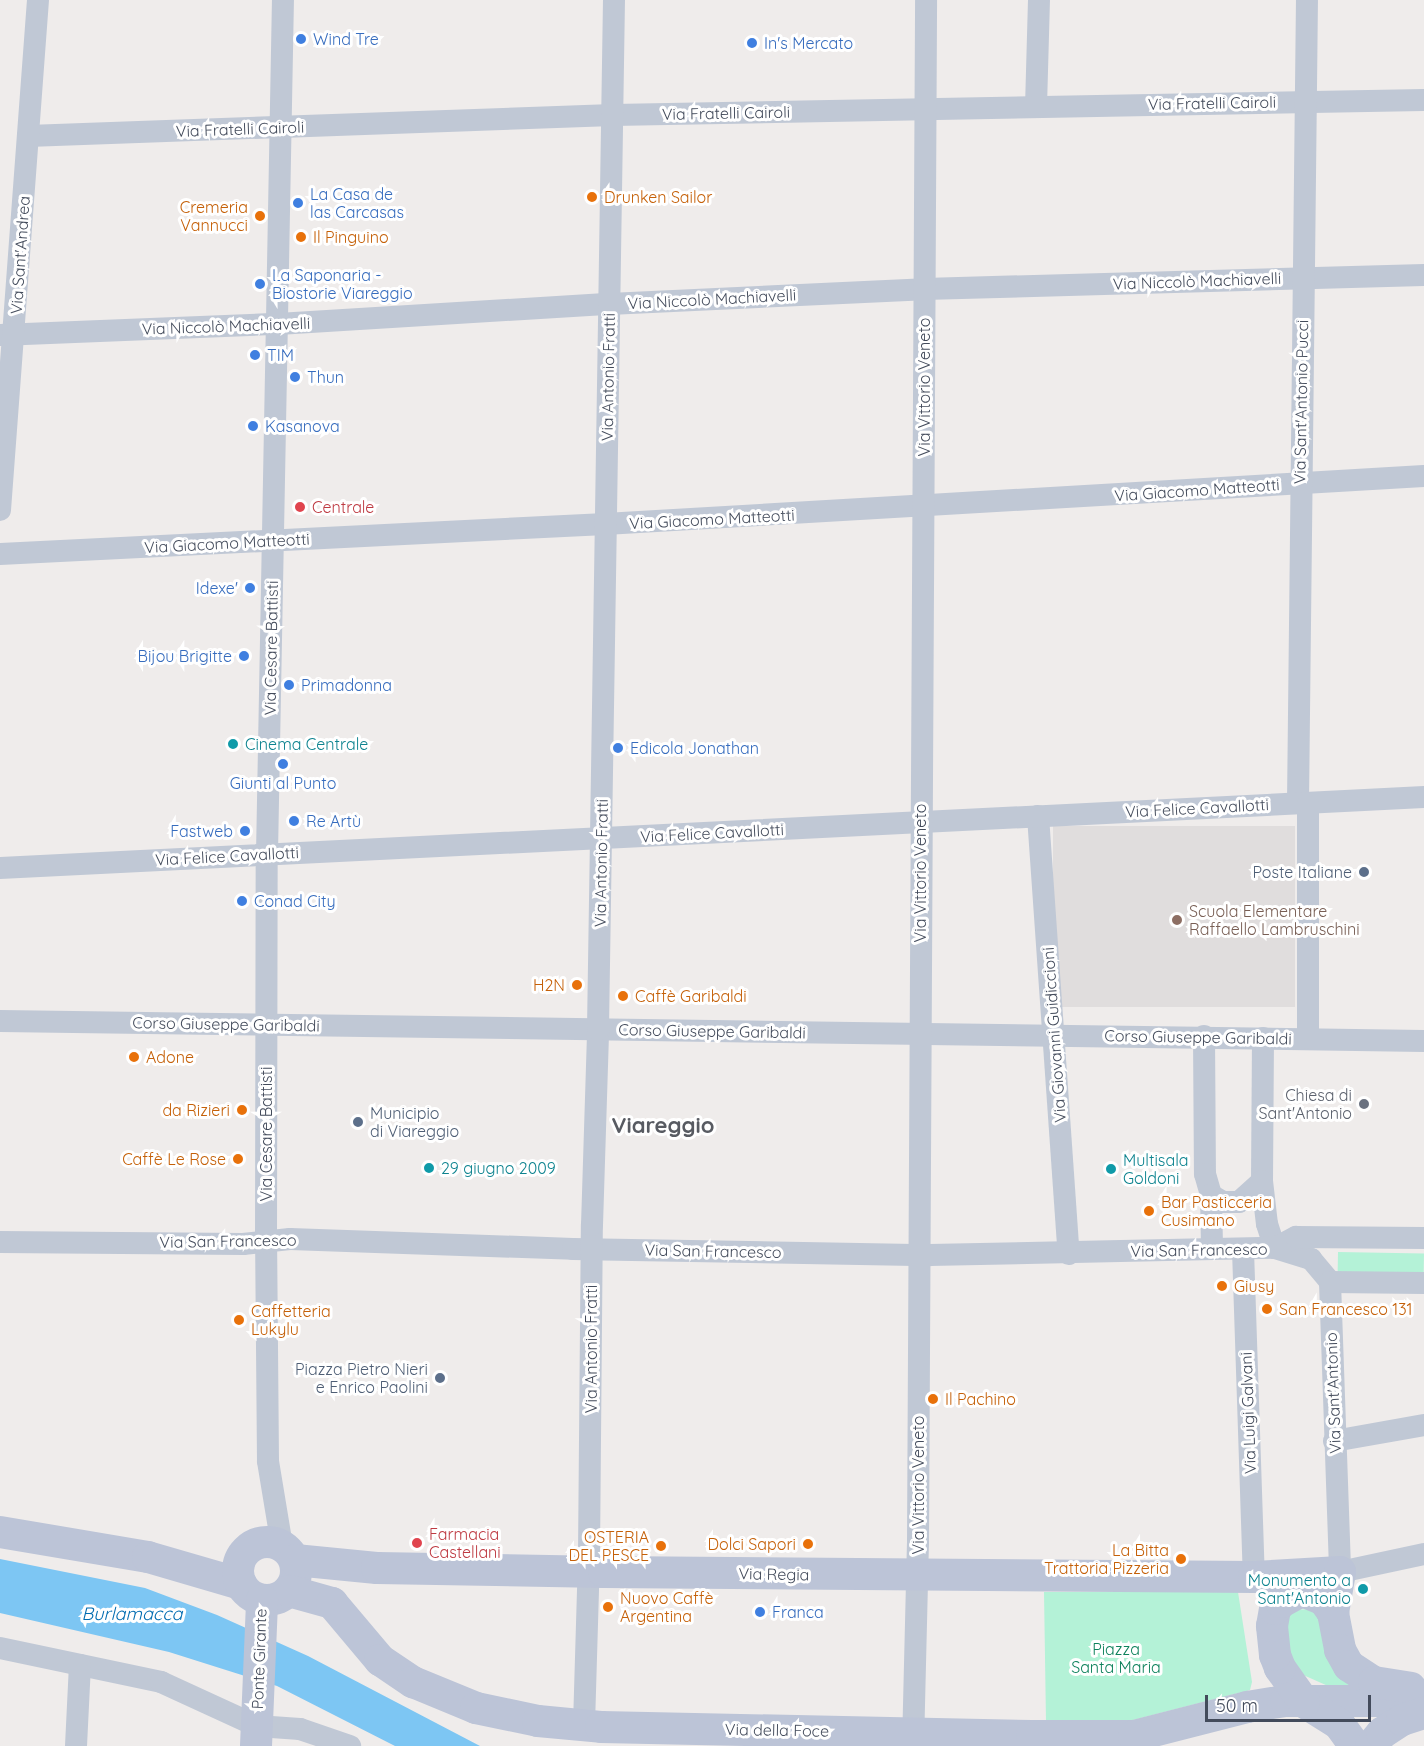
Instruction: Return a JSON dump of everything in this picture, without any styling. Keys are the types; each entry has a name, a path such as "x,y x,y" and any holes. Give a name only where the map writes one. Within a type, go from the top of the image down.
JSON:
{"street":[{"name":"Via Sant'Andrea","path":"0,510 7,334 28,136 38,0"},
{"name":"Via Cesare Battisti","path":"283,0 267,854 266,1243 268,1461 288,1553"},
{"name":"Via Antonio Fratti","path":"584,1725 589,1572 592,1250 598,1029 614,0"},
{"name":"Via Vittorio Veneto","path":"913,1740 918,1575 926,0"},
{"path":"1036,107 1039,0"},
{"name":"Via Sant'Antonio Pucci","path":"1307,0 1300,483 1308,1038"},
{"name":"Via Fratelli Cairoli","path":"28,136 613,115 1424,100"},
{"name":"Via Niccolò Machiavelli","path":"7,334 278,324 609,304 924,289 1424,275"},
{"name":"Via Giacomo Matteotti","path":"0,554 605,525 1424,476"},
{"name":"Via Felice Cavallotti","path":"0,868 1424,797"},
{"name":"Via Giovanni Guidiccioni","path":"1038,816 1069,1254"},
{"name":"Corso Giuseppe Garibaldi","path":"0,1021 1204,1036 1424,1041"},
{"path":"1204,1036 1205,1174 1211,1195 1212,1248"},
{"path":"1263,1038 1262,1181 1266,1217 1275,1248 1311,1259 1330,1282 1424,1283"},
{"path":"1211,1195 1223,1202 1239,1202 1262,1181"},
{"name":"Via San Francesco","path":"0,1242 266,1243 290,1239 592,1250 1069,1254 1212,1248 1243,1250 1275,1248 1296,1237 1424,1238"},
{"name":"Via Luigi Galvani","path":"1243,1250 1254,1577"},
{"name":"Via Sant'Antonio","path":"1330,1282 1340,1572"},
{"path":"1334,1441 1424,1425"},
{"path":"0,1532 148,1557 245,1552 264,1542 288,1553 297,1574 263,1598 238,1571 245,1552"},
{"name":"Via Regia","path":"288,1553 368,1568 1254,1577 1340,1572 1424,1554"},
{"name":"Via della Foce","path":"148,1557 263,1598 332,1602 380,1660 393,1671 420,1686 499,1714 584,1725 772,1738 913,1740 1134,1736 1258,1705 1304,1702 1346,1703 1418,1714"},
{"path":"1340,1572 1333,1614 1340,1650 1356,1672 1366,1679 1388,1686 1424,1689"},
{"name":"Via Regia","path":"1254,1577 1302,1591"},
{"path":"1333,1614 1324,1600 1302,1591 1287,1597 1277,1606 1272,1617 1272,1634 1280,1668 1304,1702 1339,1724 1355,1746"},
{"name":"Ponte Girante","path":"257,1730 263,1598"},
{"path":"0,1648 171,1685 257,1730 300,1729 350,1746"},
{"path":"76,1746 80,1665"},
{"path":"1371,1746 1382,1733 1418,1714"}],"shaded area":[{"name":"Scuola Elementare Raffaello Lambruschini","path":"1053,826 1295,826 1295,1007 1053,1007"}],"green space":[{"path":"1338,1252 1424,1254 1424,1274 1338,1273"},
{"name":"Piazza Santa Maria","path":"1044,1592 1238,1592 1252,1682 1250,1690 1125,1722 1046,1722"},
{"path":"1316,1609 1354,1687 1328,1686 1301,1674 1286,1651 1287,1610"}],"water":[{"name":"Burlamacca","path":"0,1559 145,1588 217,1615 308,1656 480,1746 395,1746 277,1686 169,1652 0,1613"}],"place":[{"name":"Wind Tre","path":"301,39"},
{"name":"In's Mercato","path":"752,43"},
{"name":"Drunken Sailor","path":"592,197"},
{"name":"La Casa de las Carcasas","path":"298,203"},
{"name":"Cremeria Vannucci","path":"260,216"},
{"name":"Il Pinguino","path":"301,237"},
{"name":"La Saponaria - Biostorie Viareggio","path":"260,284"},
{"name":"TIM","path":"255,355"},
{"name":"Thun","path":"295,377"},
{"name":"Kasanova","path":"253,426"},
{"name":"Centrale","path":"300,507"},
{"name":"Idexe'","path":"250,588"},
{"name":"Bijou Brigitte","path":"244,656"},
{"name":"Primadonna","path":"289,685"},
{"name":"Cinema Centrale","path":"233,744"},
{"name":"Edicola Jonathan","path":"618,748"},
{"name":"Giunti al Punto","path":"283,764"},
{"name":"Re Artù","path":"294,821"},
{"name":"Fastweb","path":"245,831"},
{"name":"Poste Italiane","path":"1364,872"},
{"name":"Conad City","path":"242,901"},
{"name":"Scuola Elementare Raffaello Lambruschini","path":"1177,920"},
{"name":"H2N","path":"577,985"},
{"name":"Caffè Garibaldi","path":"623,996"},
{"name":"Adone","path":"134,1057"},
{"name":"Chiesa di Sant'Antonio","path":"1364,1104"},
{"name":"da Rizieri","path":"242,1110"},
{"name":"Municipio di Viareggio","path":"358,1122"},
{"name":"Caffè Le Rose","path":"238,1159"},
{"name":"29 giugno 2009","path":"429,1168"},
{"name":"Multisala Goldoni","path":"1111,1169"},
{"name":"Bar Pasticceria Cusimano","path":"1149,1211"},
{"name":"Giusy","path":"1222,1286"},
{"name":"San Francesco 131","path":"1267,1309"},
{"name":"Caffetteria Lukylu","path":"239,1320"},
{"name":"Piazza Pietro Nieri e Enrico Paolini","path":"440,1378"},
{"name":"Il Pachino","path":"933,1399"},
{"name":"Farmacia Castellani","path":"417,1543"},
{"name":"Dolci Sapori","path":"808,1544"},
{"name":"OSTERIA DEL PESCE","path":"661,1546"},
{"name":"La Bitta Trattoria Pizzeria","path":"1181,1559"},
{"name":"Monumento a Sant'Antonio","path":"1363,1589"},
{"name":"Nuovo Caffè Argentina","path":"608,1607"},
{"name":"Franca","path":"760,1612"}],"district":[{"name":"Viareggio","path":"663,1126"}]}
